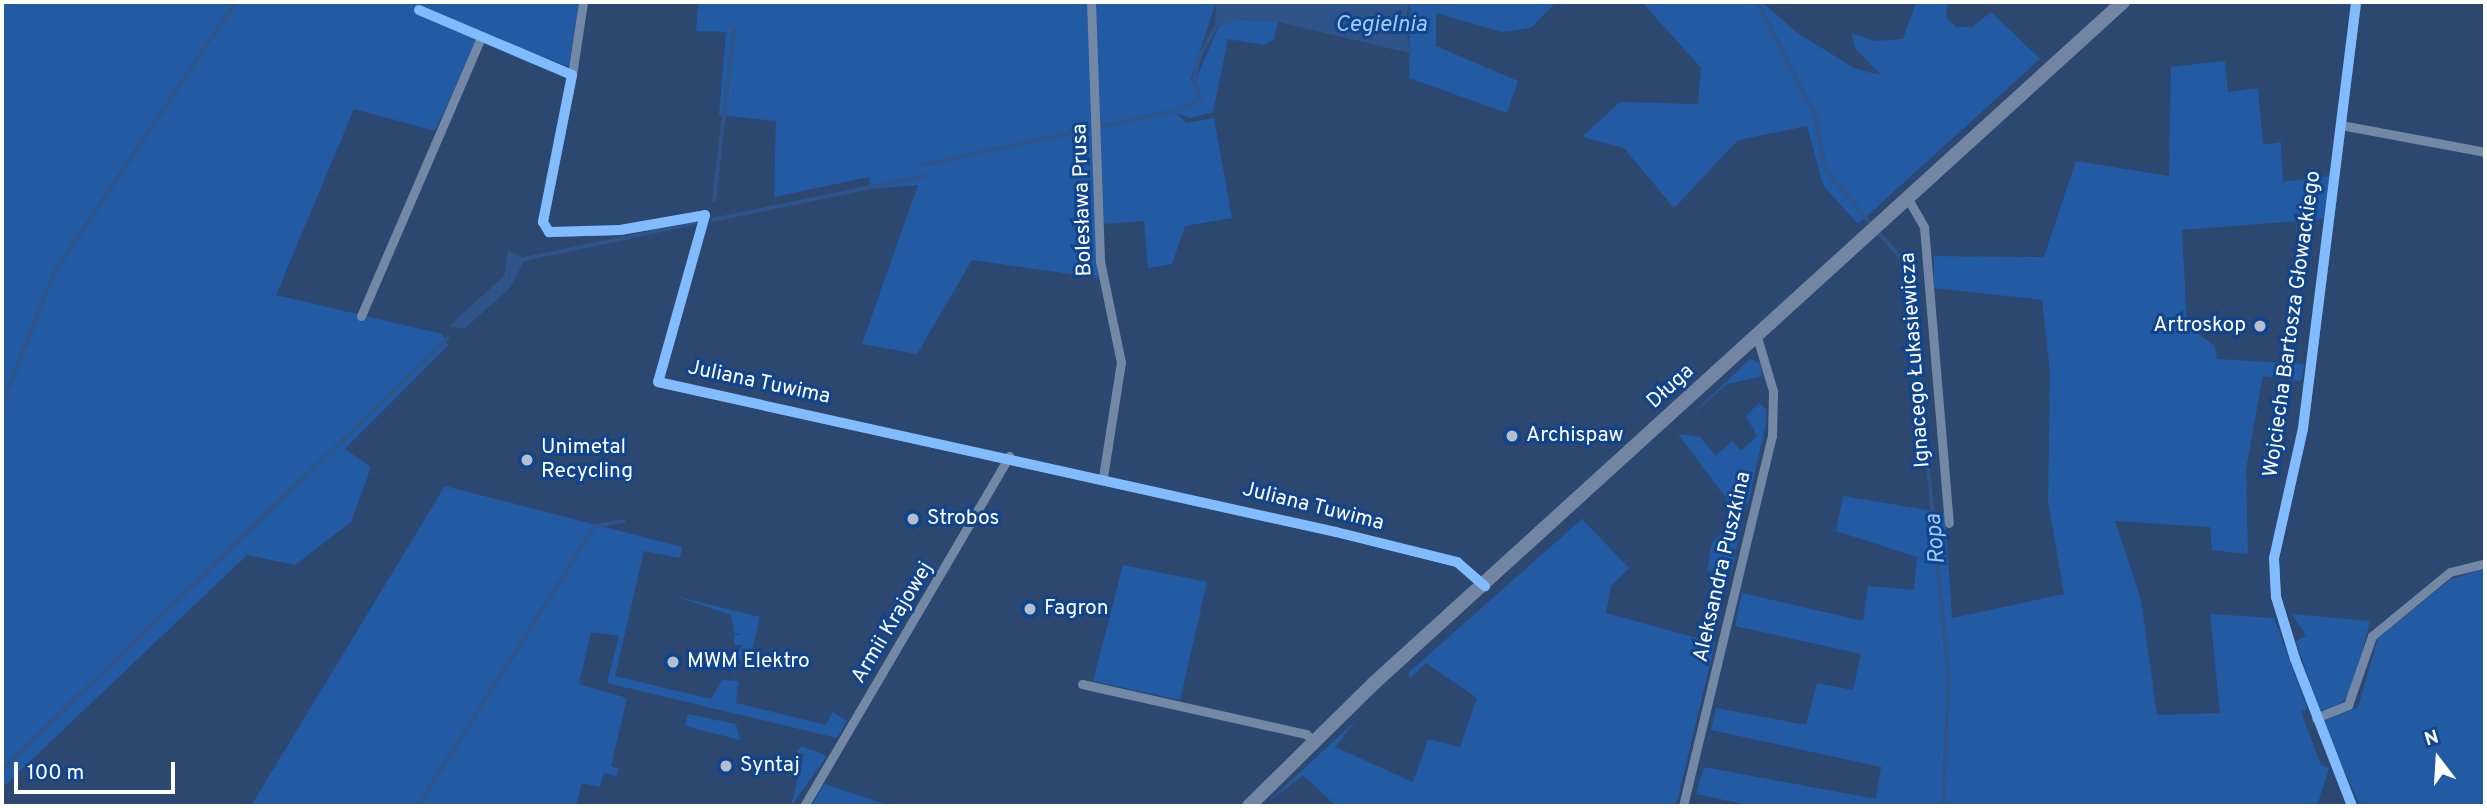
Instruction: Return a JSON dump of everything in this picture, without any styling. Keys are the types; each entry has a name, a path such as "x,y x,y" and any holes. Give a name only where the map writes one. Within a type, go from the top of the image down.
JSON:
{"main road":[{"name":"Długa","path":"1249,806 1315,742 1757,337 1869,238 2123,2"}],"street":[{"name":"Juliana Tuwima","path":"583,2 572,75 543,222 549,232 620,230 705,215 658,382 1103,477 1444,558 1465,566 1485,586"},
{"name":"Bolesława Prusa","path":"1091,2 1097,114 1100,261 1121,369 1103,477"},
{"name":"Wojciecha Bartosza Głowackiego","path":"2352,806 2316,718 2276,597 2274,558 2303,428 2356,2"},
{"path":"419,10 572,75"},
{"path":"360,316 481,38"},
{"path":"2341,125 2485,152"},
{"name":"Ignacego Łukasiewicza","path":"1908,199 1924,227 1948,523"},
{"name":"Aleksandra Puszkina","path":"1684,806 1772,436 1773,391 1757,337"},
{"name":"Armii Krajowej","path":"804,806 1009,456"},
{"path":"2316,718 2348,705 2381,628 2450,572 2485,563"},
{"path":"1082,684 1306,734 1315,742"}],"shaded area":[{"path":"2,2 579,2 569,67 480,32 435,131 354,109 276,295 442,334 448,345 345,449 371,467 351,522 295,565 247,555 2,788"},
{"path":"698,2 1216,2 1191,79 1202,104 1196,79 1218,28 1234,19 1278,22 1274,40 1264,45 1228,39 1213,112 1190,118 1175,112 1186,123 1214,118 1232,218 1185,226 1172,264 1148,268 1144,221 1103,224 1101,170 1094,167 1098,278 972,260 917,354 862,344 918,185 871,189 869,177 774,197 776,121 719,115 726,32 696,31"},
{"path":"1410,2 1556,2 1531,28 1502,32 1436,13 1436,46 1518,81 1507,113 1409,78"},
{"path":"1642,2 1762,2 1796,32 1854,68 1881,75 1855,48 1851,33 1874,41 1903,39 1916,2 1948,2 1946,18 1956,27 1972,27 1991,12 2040,59 1858,224 1823,185 1807,126 1738,140 1674,208 1624,148 1582,137 1620,102 1698,104 1701,68"},
{"path":"2225,61 2228,92 2258,88 2263,145 2281,142 2283,182 2330,176 2323,219 2182,230 2187,326 2215,346 2217,359 2304,364 2301,381 2263,376 2246,469 2248,554 2212,550 2210,527 2115,521 2141,600 2157,715 2220,713 2210,614 2274,618 2307,708 2301,712 2321,765 2329,768 2317,806 1753,806 1696,794 1704,767 1876,799 1881,767 1711,730 1716,708 1806,725 1817,683 1853,690 1861,654 1735,626 1742,593 1863,621 1868,586 1914,590 1917,557 1836,531 1843,496 1945,513 1952,618 2064,594 2048,500 2050,372 2042,300 1934,288 1934,256 2044,257 2076,161 2169,176 2171,67"},
{"path":"1750,359 1760,363 1762,376 1727,384 1685,421"},
{"path":"1759,403 1766,409 1766,424 1748,503 1736,511 1678,434 1700,437 1716,456 1732,441 1741,451 1757,436 1746,416"},
{"path":"445,486 682,547 680,558 644,551 615,676 711,699 722,680 739,681 736,703 826,725 839,699 833,712 847,721 837,738 607,683 619,636 591,632 579,684 627,698 611,766 619,769 616,776 604,773 600,787 582,783 576,806 251,806"},
{"path":"1582,519 1629,568 1611,586 1606,613 1715,643 1676,806 1336,806 1303,775 1265,805 1356,720 1335,747 1413,782 1428,739 1460,747 1477,698 1426,663 1410,678 1408,673"},
{"path":"1732,525 1740,531 1732,569 1707,571 1712,543"},
{"path":"1123,565 1207,582 1180,700 1093,681"},
{"path":"2485,569 2485,806 2360,806 2323,721 2358,707 2378,638 2451,579"},
{"path":"675,596 760,617 748,669 736,655 743,645 734,645 734,635 742,635 734,633 731,615"},
{"path":"2292,614 2370,621 2351,695 2334,708 2320,711 2296,641 2306,636"},
{"path":"688,714 736,724 740,740 685,726"},
{"path":"802,746 827,756 791,806 804,754 796,752"},
{"path":"824,784 891,806 811,806"}],"water":[{"name":"Cegielnia","path":"1216,2 1410,2 1405,20 1410,53 1278,22 1241,19 1215,28"},
{"path":"508,250 525,259 510,288 464,329 449,326 504,276"}],"waterway":[{"path":"2,405 54,273 236,2"},
{"name":"Ropa","path":"1758,2 1816,117 1826,170 1873,226"},
{"path":"1179,110 1201,99 1194,80 1199,58 1215,28"},
{"path":"714,200 734,29"},
{"path":"923,165 1172,111"},
{"path":"713,220 924,176"},
{"path":"525,259 694,223"},
{"name":"Ropa","path":"1878,232 1902,259"},
{"name":"Ropa","path":"1910,272 1949,678 1944,806"},
{"path":"2,770 447,339"},
{"path":"418,806 595,526 624,521"}],"cycle path":[{"path":"2352,806 2295,659 2276,597 2274,558 2303,428 2356,2"},
{"path":"419,10 572,75 543,222 549,232 620,230 705,215 658,382 1336,532 1457,562 1485,586"}],"place":[{"name":"Artroskop","path":"2260,326"},
{"name":"Archispaw","path":"1512,436"},
{"name":"Unimetal Recycling","path":"527,460"},
{"name":"Strobos","path":"913,519"},
{"name":"Fagron","path":"1030,609"},
{"name":"MWM Elektro","path":"673,662"},
{"name":"Syntaj","path":"726,766"}]}
